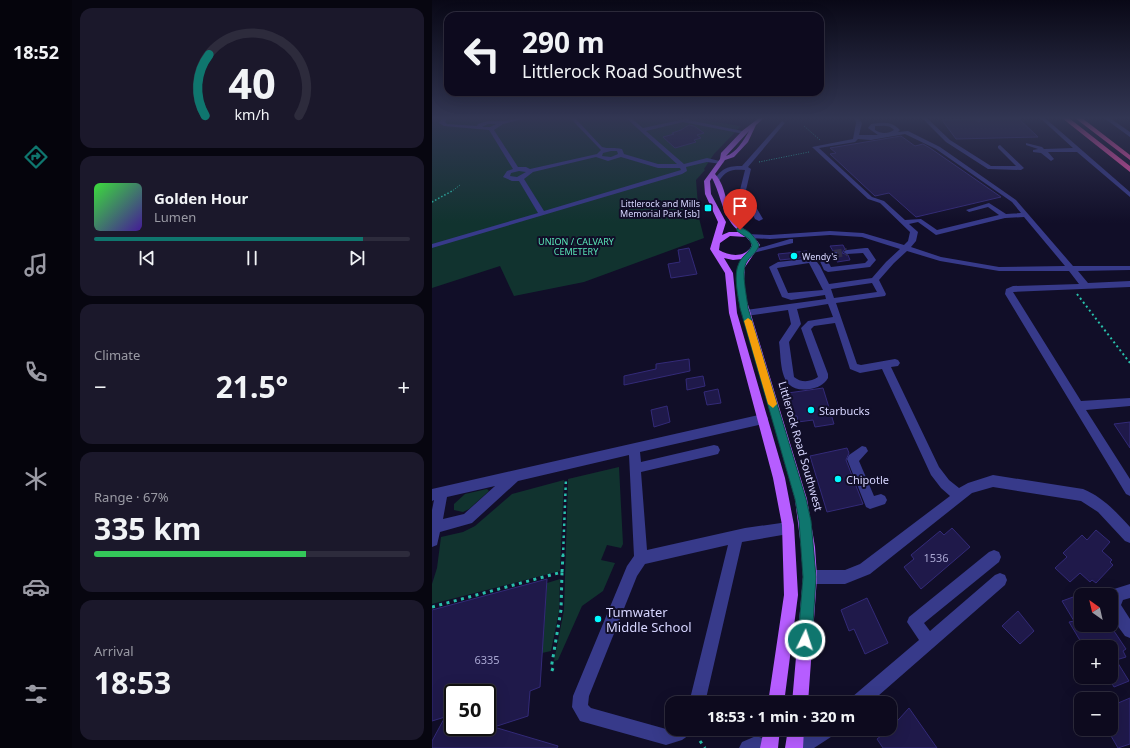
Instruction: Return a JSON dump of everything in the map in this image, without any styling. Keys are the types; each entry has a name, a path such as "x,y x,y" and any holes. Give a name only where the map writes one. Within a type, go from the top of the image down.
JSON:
{"highway":[{"path":"1109,153 1130,170"}],"main road":[{"path":"723,153 722,161 715,177 708,181 706,187 710,201 722,222 716,247 728,273 733,313 785,503 788,528 791,595 777,696"},
{"path":"722,161 735,153"},
{"path":"715,177 728,215 735,225 755,241 756,245 752,252 733,258 726,257 716,247"},
{"path":"716,247 729,234 748,236"},
{"name":"Littlerock Road Southwest","path":"752,252 743,262 741,267 741,287 746,313 801,499 808,540 810,577 801,696"},
{"path":"769,748 771,736"},
{"path":"794,748 795,736"}],"street":[{"path":"506,153 516,169"},
{"path":"530,171 528,176 520,178 511,179 506,176 509,172 516,169 526,169 530,171 599,155 602,153"},
{"path":"432,246 684,171 683,166 668,153"},
{"path":"715,177 722,172 745,166 756,153"},
{"path":"746,313 792,307 828,294 875,280 906,248 914,235 912,229 905,222 882,202 870,198 822,153"},
{"path":"945,153 1005,194 1027,215 1086,286"},
{"path":"966,153 990,168 1021,168 1007,153"},
{"path":"1046,153 1051,159"},
{"path":"1083,153 1130,194"},
{"path":"599,155 601,158 610,159 621,155 658,166 683,166 707,160 722,161"},
{"path":"732,156 730,160 731,163 745,166 748,169 743,190 759,219"},
{"path":"520,178 542,214"},
{"path":"969,210 989,205 1005,216"},
{"path":"905,222 919,220 936,233 1005,216 1027,215"},
{"path":"748,236 770,237 830,233 863,235 960,264 998,269 1130,268"},
{"path":"752,252 813,235"},
{"path":"846,252 865,250 872,260 887,266"},
{"path":"828,270 822,257 834,254"},
{"path":"875,280 882,294 828,294 791,297 785,295 773,267 778,264 811,260 816,263 828,294 853,366 860,369 890,364 935,471 945,484 960,496"},
{"path":"819,272 868,265 872,260"},
{"path":"1104,267 1130,261"},
{"path":"1130,284 1074,286 1009,291 1009,294 1130,490"},
{"path":"792,307 796,324 784,342 790,379 793,384 798,385 815,383 823,378 823,374 806,328 811,323 836,317"},
{"path":"1078,406 1130,402"},
{"path":"432,540 435,527 437,494 763,419"},
{"path":"634,448 640,558 632,572 581,696 580,707 586,715 666,737 669,736"},
{"path":"636,468 714,450"},
{"path":"862,451 853,458 864,488 870,503 880,500"},
{"path":"435,527 467,519 516,476"},
{"path":"810,577 845,577 865,569 968,489 980,484 994,481 1083,495 1102,506 1130,536"},
{"path":"640,558 737,537 788,528"},
{"path":"699,696 737,537"},
{"path":"929,642 914,622 994,557"},
{"path":"866,696 1000,580"},
{"path":"1130,591 1117,594 1114,598 1113,604 1114,609 1130,631"},
{"path":"798,748 817,736"},
{"path":"748,748 756,745 769,748"}],"path":[{"path":"745,166 804,153"},
{"path":"432,202 447,195 460,185"},
{"path":"1074,286 1074,291 1130,363"},
{"path":"556,671 551,669 561,610 566,478"},
{"path":"432,607 562,572"},
{"path":"700,741 705,748"}],"green space":[{"name":"UNION / CALVARY CEMETERY","path":"432,153 715,153 704,169 705,170 696,180 699,218 704,238 584,282 514,296 500,266 432,288"},
{"path":"619,467 623,544 621,548 607,545 601,560 615,563 603,591 582,606 558,660 554,661 564,610 568,479"},
{"path":"564,480 560,571 432,604 432,584 437,568 441,537 463,532 475,526 512,494"},
{"path":"487,489 489,491 469,509 463,512 454,510 454,504 465,494"},
{"path":"560,579 559,612 551,651 542,653 547,583"}],"building":[{"path":"937,153 1001,197 916,217 889,193 875,196 830,154"},
{"path":"843,245 845,249 842,253 848,255 850,260 837,262 836,258 838,257 838,252 833,251 830,246"},
{"path":"689,248 697,274 671,278 668,264 680,262 678,250"},
{"name":"Wendy's","path":"807,251 809,257 780,260 778,254"},
{"path":"689,359 690,371 624,385 624,376 656,369 656,364"},
{"path":"703,376 705,386 687,390 686,379"},
{"name":"Starbucks","path":"823,388 834,424 815,427 813,420 798,422 797,416 794,416 788,393"},
{"path":"718,389 721,403 707,405 704,392"},
{"path":"667,406 670,422 654,427 651,410"},
{"path":"1130,422 1130,448 1114,424"},
{"name":"Chipotle","path":"847,448 849,453 846,460 863,504 827,512 810,456"},
{"path":"952,528 970,547 921,589 904,567 914,559 911,555 940,531 944,535"},
{"path":"1096,530 1110,542 1102,551 1112,560 1110,562 1113,565 1096,583 1092,580 1090,582 1080,573 1070,582 1055,568 1067,557 1063,553 1082,535 1087,540"},
{"path":"547,579 540,687 530,691 528,716 496,726 496,684 444,684 444,717 432,721 432,610"},
{"path":"1074,597 1074,621 1062,601"},
{"path":"867,598 888,643 865,654 854,629 849,631 841,610"},
{"path":"1018,611 1034,631 1020,644 1002,626"},
{"path":"1074,621 1074,630 1069,622"},
{"path":"1075,632 1115,632 1126,649 1123,651 1126,657 1118,659 1118,640 1080,640"},
{"path":"1118,663 1129,681 1114,687 1112,684 1118,684"},
{"path":"1130,698 1130,744 1118,748 1111,736 1118,736 1118,703"},
{"path":"909,708 937,748 883,748 877,739 881,736 897,736 897,721"},
{"path":"444,719 444,736 496,736 496,728 558,746 557,748 432,748 432,741"}],"tunnel":[{"path":"834,254 847,252"}],"slow traffic":[{"path":"748,321 773,404"}],"place":[{"name":"Littlerock and Mills Memorial Park [sb]","path":"708,208"},
{"name":"Wendy's","path":"794,256"},
{"name":"Starbucks","path":"811,410"},
{"name":"Chipotle","path":"838,479"},
{"name":"Tumwater Middle School","path":"598,619"}],"route":[{"path":"740,230 752,238 756,245 755,249 743,262 741,267 741,287 744,308 801,499 805,521 810,577 805,640"}]}
